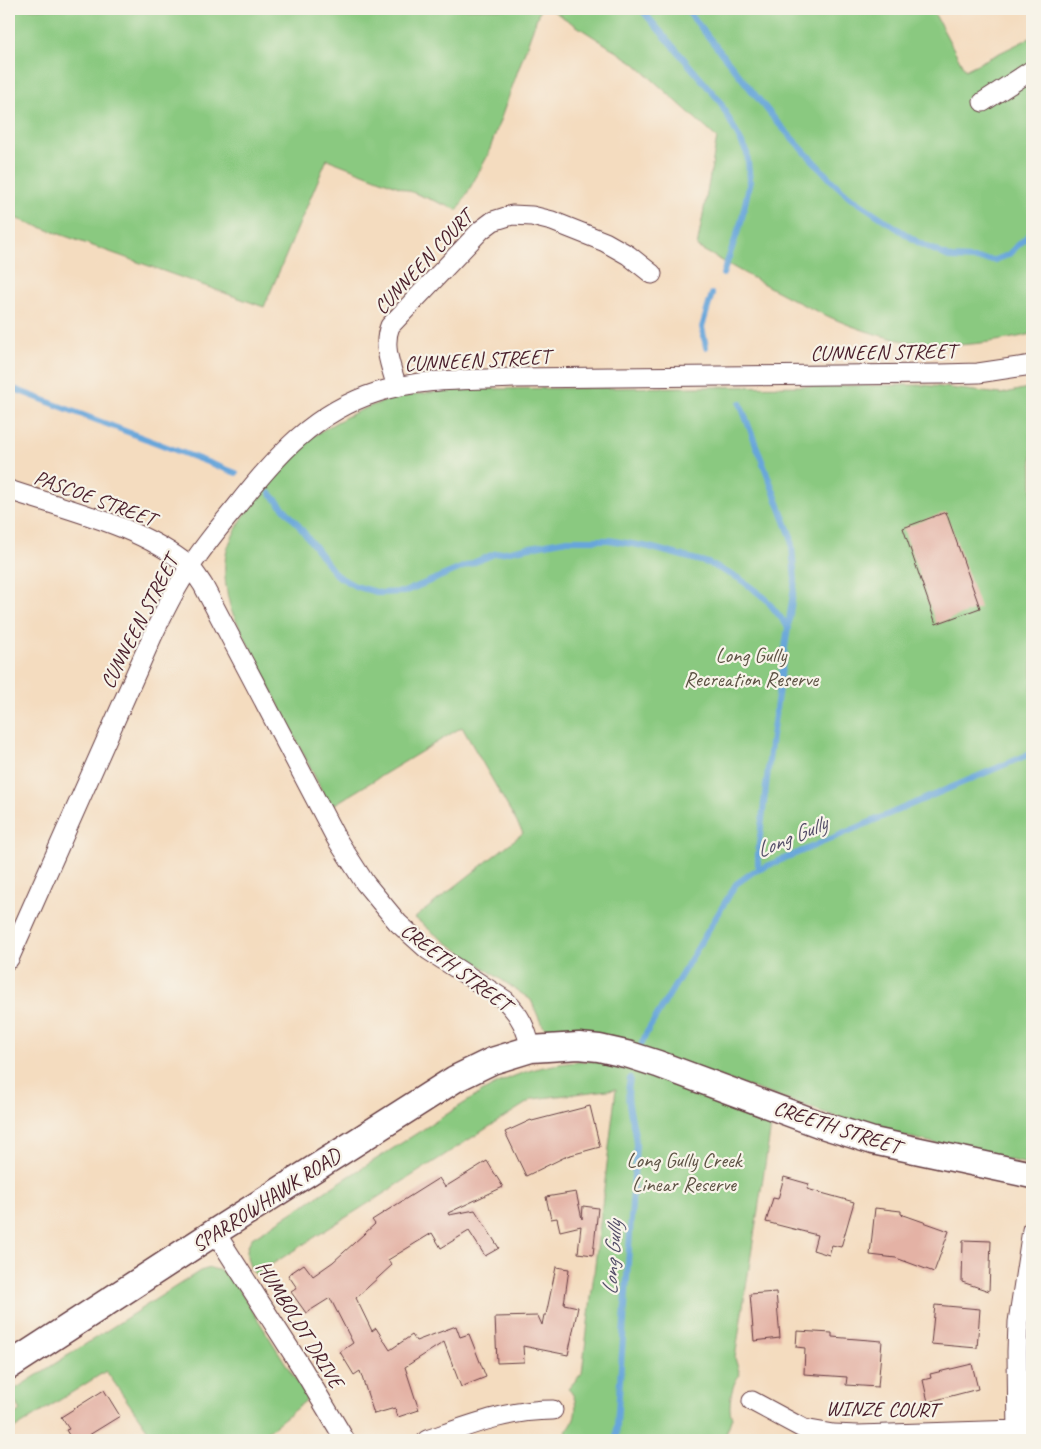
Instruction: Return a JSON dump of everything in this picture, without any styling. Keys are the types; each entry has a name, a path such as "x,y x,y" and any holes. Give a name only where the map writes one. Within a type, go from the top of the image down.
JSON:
{"main road":[{"name":"CREETH STREET","path":"531,1049 579,1046 615,1051 658,1064 819,1124 873,1141 1032,1175"},
{"name":"SPARROWHAWK ROAD","path":"9,1366 455,1079 492,1061 531,1049"}],"street":[{"path":"983,102 1032,70"},
{"name":"CUNNEEN COURT","path":"397,387 386,346 390,326 472,238 493,221 512,215 552,221 616,248 652,274"},
{"name":"CUNNEEN STREET","path":"9,959 152,637 178,586 209,541 275,460 296,438 318,420 338,408 370,394 397,387 456,380 960,373 992,371 1032,365"},
{"name":"PASCOE STREET","path":"9,490 106,522 162,547 190,567"},
{"name":"CREETH STREET","path":"190,567 203,585 336,838 360,876 398,923 428,950 505,1000 513,1008 523,1022 531,1049"},
{"path":"1018,1435 1016,1352 1018,1322 1032,1230"},
{"name":"HUMBOLDT DRIVE","path":"215,1232 302,1368 345,1440"},
{"name":"WINZE COURT","path":"752,1402 804,1429 833,1434 1018,1435"},
{"path":"427,1440 504,1414 553,1410"}],"green space":[{"path":"9,9 540,9 487,157 458,210 327,159 264,307 9,216"},
{"path":"550,9 932,9 965,70 1032,37 1032,334 985,343 936,345 920,344 877,334 850,325 798,302 697,247 717,138 633,62"},
{"name":"Long Gully Recreation Reserve","path":"924,385 1001,394 1032,387 1032,1165 872,1129 599,1035 545,1028 531,1000 436,935 415,918 523,833 462,727 330,807 231,610 226,588 225,565 229,544 259,491 272,474 291,454 323,430 359,411 385,401 427,393 484,389"},
{"name":"Long Gully Creek Linear Reserve","path":"591,1061 621,1066 660,1079 707,1097 771,1126 735,1358 740,1375 733,1389 730,1402 732,1417 724,1440 570,1440 566,1431 573,1422 576,1410 574,1398 568,1389 582,1373 616,1089 533,1099 255,1275 248,1261 247,1252 252,1238 485,1090 511,1077 536,1069"},
{"path":"210,1268 222,1271 233,1280 308,1399 257,1440 155,1440 106,1371 9,1432 9,1418 21,1410 9,1393 200,1271"}],"building":[{"path":"946,512 980,608 936,624 903,528"},
{"path":"590,1106 600,1147 567,1156 526,1176 505,1132 531,1120"},
{"path":"487,1161 503,1187 448,1213 449,1215 475,1210 499,1248 485,1256 469,1231 441,1248 432,1233 388,1260 392,1265 356,1298 372,1331 376,1328 390,1350 412,1335 416,1341 456,1326 460,1337 469,1334 486,1377 461,1387 444,1342 405,1367 419,1410 398,1417 395,1408 374,1414 360,1371 354,1375 340,1352 353,1343 330,1298 306,1313 291,1292 297,1288 288,1275 304,1264 313,1276 333,1262 375,1224 372,1220 439,1178 445,1187"},
{"path":"784,1177 809,1184 807,1189 854,1202 841,1247 832,1245 829,1255 813,1250 817,1235 766,1222 773,1198 778,1199"},
{"path":"576,1192 582,1219 583,1206 598,1208 593,1255 578,1253 581,1226 560,1231 557,1218 551,1219 546,1197"},
{"path":"875,1208 901,1211 901,1214 949,1231 934,1272 896,1258 870,1255"},
{"path":"963,1240 991,1241 989,1291 962,1282"},
{"path":"556,1267 569,1269 564,1304 578,1307 568,1355 523,1346 524,1362 497,1363 495,1317 538,1316 542,1325 544,1315 546,1315"},
{"path":"776,1292 780,1338 754,1341 750,1294"},
{"path":"935,1305 980,1309 977,1348 931,1344"},
{"path":"797,1331 832,1333 832,1337 882,1341 878,1387 846,1385 847,1377 804,1374 805,1348 796,1347"},
{"path":"972,1364 978,1389 928,1402 923,1380 931,1378 930,1374"},
{"path":"104,1390 120,1416 81,1440 72,1440 66,1430 69,1429 61,1417"}],"waterway":[{"path":"641,9 719,100 747,153 750,181 741,222 723,274"},
{"path":"686,9 777,122 833,182 850,197 919,243 951,258 995,260 1008,255 1032,232"},
{"path":"706,347 702,327 712,294"},
{"path":"9,387 236,473"},
{"path":"740,403 791,537 795,580 772,736 758,853 758,870"},
{"path":"270,493 296,522 336,575 355,586 380,593 404,592 494,554 567,540 609,540 649,547 708,563 740,579 765,598 789,628"},
{"name":"Long Gully","path":"642,1043 736,884 753,872 1032,753"},
{"name":"Long Gully","path":"616,1440 636,1145 628,1096 630,1079"}]}
